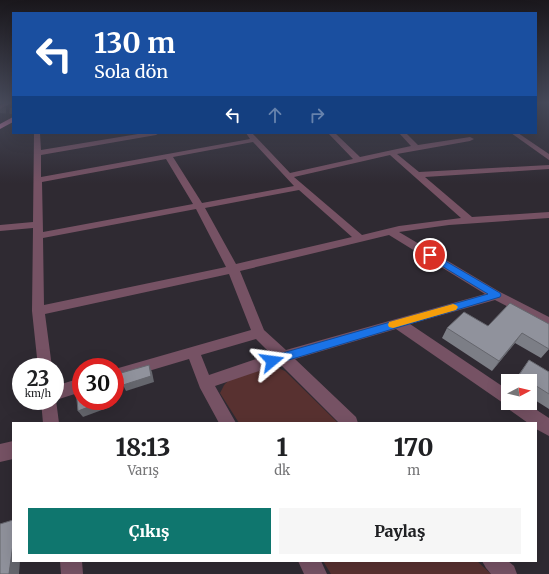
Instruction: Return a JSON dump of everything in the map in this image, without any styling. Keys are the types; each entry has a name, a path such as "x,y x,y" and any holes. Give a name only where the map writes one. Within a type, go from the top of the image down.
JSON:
{"street":[{"path":"37,134 38,311 44,358"},
{"path":"37,153 150,134"},
{"path":"332,134 358,160"},
{"path":"403,134 416,147"},
{"path":"515,134 549,158"},
{"path":"37,180 168,156 251,137 288,176 359,238"},
{"path":"288,176 416,147 470,139"},
{"path":"392,153 470,221"},
{"path":"168,156 199,206 233,269 259,334 349,422"},
{"path":"418,175 549,167"},
{"path":"38,236 300,187"},
{"path":"38,311 233,269 390,231 419,226 549,215"},
{"path":"0,228 38,224"},
{"path":"390,231 496,295 549,323"},
{"path":"205,383 255,365 496,295"},
{"path":"398,323 501,394"},
{"path":"124,372 259,334"},
{"path":"193,352 205,383 227,422"},
{"path":"50,410 52,422"},
{"path":"523,410 549,428"},
{"path":"0,453 12,450"},
{"path":"70,562 72,574"},
{"path":"310,562 316,574"},
{"path":"494,562 506,574"}],"shaded area":[{"path":"278,368 285,371 337,422 238,422 220,393 224,385 230,380 257,370"},
{"path":"324,562 478,562 491,574 331,574"}],"building":[{"path":"510,303 549,324 549,349 522,333 499,361 447,328 464,312 488,326"},
{"path":"529,360 549,372 549,394 537,386 537,374 520,374"},
{"path":"149,365 151,376 124,385 124,372"},
{"path":"12,520 12,552 9,574 0,574 0,524"}],"slow traffic":[{"path":"393,325 453,307"}],"route":[{"path":"272,361 496,295 430,255"}]}
